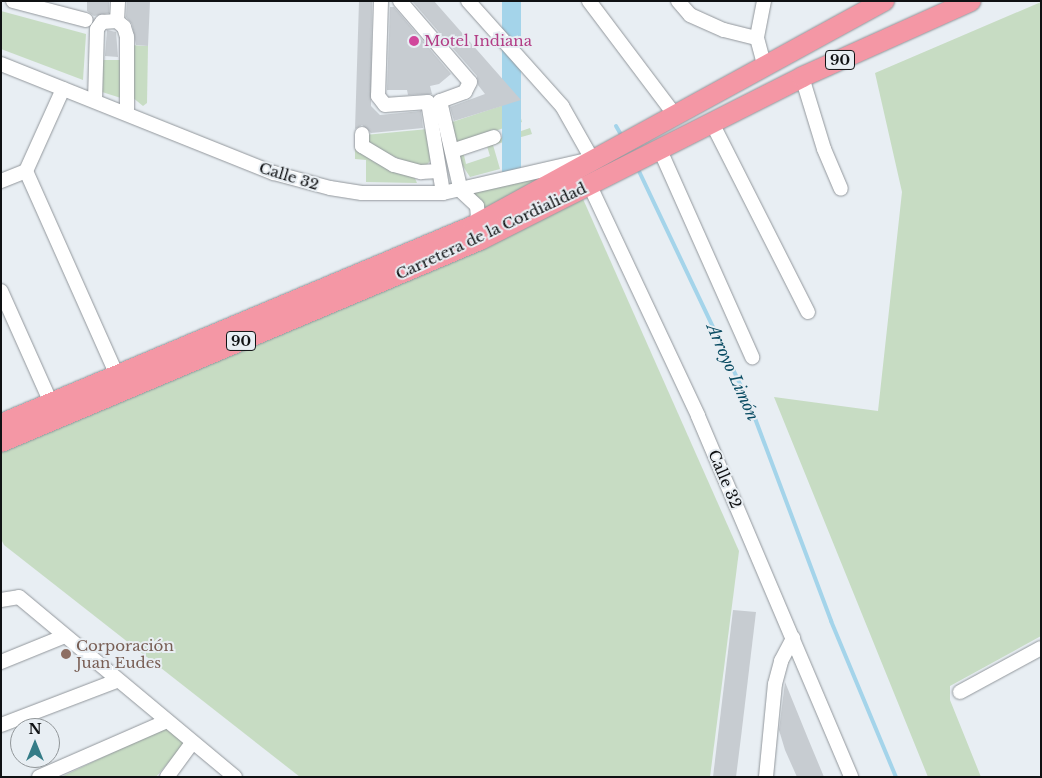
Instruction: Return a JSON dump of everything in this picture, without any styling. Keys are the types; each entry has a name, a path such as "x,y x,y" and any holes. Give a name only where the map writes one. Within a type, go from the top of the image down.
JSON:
{"highway":[{"name":"Carretera de la Cordialidad","path":"1,424 473,226 598,155 765,68 884,1"},
{"name":"Carretera de la Cordialidad","path":"1,442 480,240 590,186 802,77 971,1"}],"street":[{"path":"13,1 86,20"},
{"path":"118,1 117,21 126,33 127,113"},
{"path":"381,1 378,96 385,105 428,102 443,193"},
{"path":"400,1 470,82 465,92 440,101 461,191 477,206 478,217 473,226"},
{"path":"468,1 562,106 598,155"},
{"path":"589,1 675,116"},
{"path":"678,1 690,15 724,30 756,38"},
{"path":"764,1 756,38 765,68"},
{"path":"95,101 97,29 102,22 117,21"},
{"name":"Calle 32","path":"1,64 127,113 220,153 302,181 362,193 443,193 461,191 598,155"},
{"path":"802,77 824,149 840,189"},
{"path":"1,181 26,171 63,89"},
{"path":"712,123 808,312"},
{"path":"362,134 362,146 394,165 421,172 440,171"},
{"path":"452,150 494,137"},
{"path":"660,150 752,357"},
{"path":"26,171 118,375"},
{"name":"Calle 32","path":"590,186 698,416 851,777"},
{"path":"1,291 51,402"},
{"path":"1,600 18,597 116,681 235,777"},
{"path":"1,662 65,636"},
{"path":"766,777 775,684 781,661 793,638"},
{"path":"960,692 1041,648"},
{"path":"1,725 116,681"},
{"path":"39,777 167,722"},
{"path":"167,777 192,743"}],"green space":[{"path":"1041,2 1041,636 950,686 950,700 981,777 928,777 774,397 878,411 902,192 875,73"},
{"path":"1,11 86,34 83,80 1,49"},
{"path":"129,45 148,46 147,103 143,106 132,97"},
{"path":"103,60 121,60 121,98 102,92"},
{"path":"516,101 522,122 458,143 453,141 449,123"},
{"path":"530,128 532,134 493,145 500,169 470,177 457,157 463,151 466,164 490,156 486,143"},
{"path":"428,129 430,161 425,167 414,166 367,144 365,135"},
{"path":"355,141 374,162 414,176 417,183 366,182 366,160 355,159"},
{"path":"578,163 484,210 481,199 469,192"},
{"path":"583,199 739,551 710,777 300,777 4,545 1,539 1,449"},
{"path":"166,727 185,743 156,777 61,777"}],"water":[{"path":"502,1 521,1 521,172 502,172"}],"building":[{"path":"87,1 109,1 109,13 94,16 87,11"},
{"path":"127,1 150,1 148,46 136,45 132,24 126,17"},
{"path":"359,1 372,1 371,106 380,115 421,111 423,128 371,133 362,125 355,129"},
{"path":"412,1 434,1 521,100 454,121 450,107 485,94 478,85 477,76"},
{"path":"390,7 394,7 451,74 439,84 430,86 432,94 408,95 407,90 387,90"},
{"path":"107,30 116,32 118,57 105,56"},
{"path":"733,610 756,612 736,777 713,777"},
{"path":"785,682 824,777 797,777 785,750 779,730"}],"waterway":[{"name":"Arroyo Limón","path":"616,126 623,138"},
{"name":"Arroyo Limón","path":"637,167 750,405 831,621 896,777"}],"place":[{"name":"Motel Indiana","path":"414,41"},
{"name":"Corporación Juan Eudes","path":"66,654"}]}
